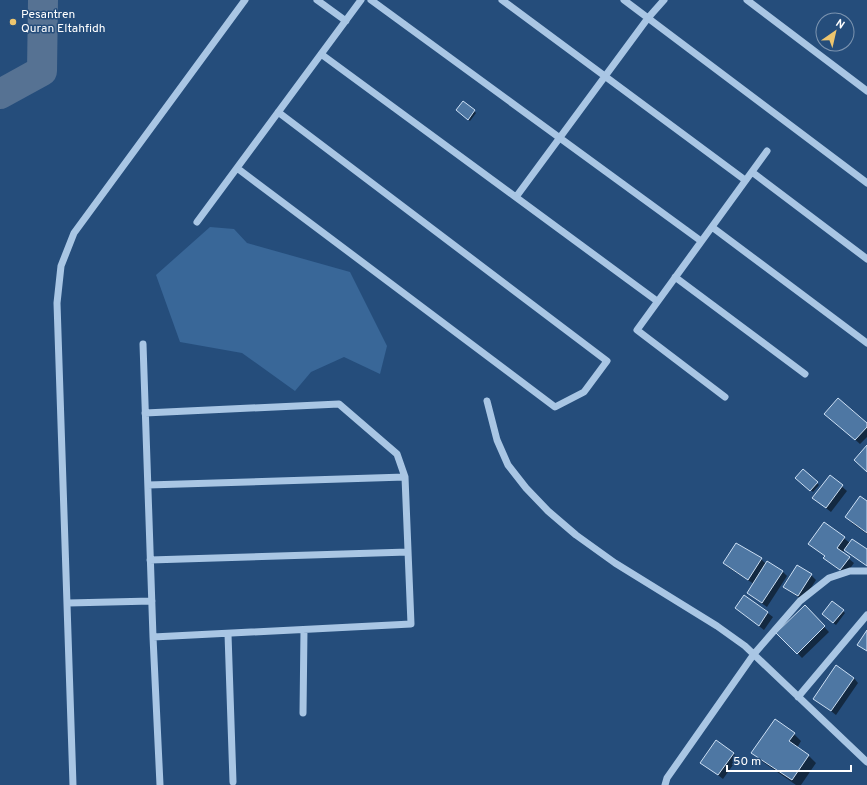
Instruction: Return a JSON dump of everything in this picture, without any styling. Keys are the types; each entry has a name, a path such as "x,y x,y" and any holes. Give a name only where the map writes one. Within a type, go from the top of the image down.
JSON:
{"street":[{"path":"73,785 68,602 56,304 61,266 74,233 245,0"},
{"path":"317,0 346,21"},
{"path":"197,222 361,0"},
{"path":"371,0 701,241"},
{"path":"502,0 745,180"},
{"path":"624,0 867,183"},
{"path":"516,197 648,18 664,0"},
{"path":"747,0 867,90"},
{"path":"321,54 657,301"},
{"path":"236,168 555,407 584,392 607,361 278,112"},
{"path":"725,397 637,330 767,151"},
{"path":"752,172 867,259"},
{"path":"712,226 867,342"},
{"path":"675,277 805,374"},
{"path":"143,344 150,560 160,785"},
{"path":"487,401 497,440 508,465 526,488 548,511 576,535 615,562 717,626 754,654 867,762"},
{"path":"145,413 339,404 397,454 405,476 411,624 153,637"},
{"path":"148,485 405,476"},
{"path":"150,560 408,552"},
{"path":"665,785 667,778 692,741 754,654 800,601 829,578 850,572 867,571"},
{"path":"68,602 152,601"},
{"path":"798,697 867,614"},
{"path":"302,713 304,630"},
{"path":"228,634 233,782"}],"shaded area":[{"path":"210,227 234,229 247,243 350,272 387,346 380,374 344,357 311,372 295,391 242,353 180,342 156,275"}],"building":[{"path":"463,101 475,110 468,120 456,110"},
{"path":"838,398 867,423 867,427 855,440 824,414"},
{"path":"867,445 867,472 854,460"},
{"path":"803,469 818,482 810,491 795,478"},
{"path":"830,475 843,485 826,508 812,498"},
{"path":"860,496 867,501 867,533 845,517"},
{"path":"824,522 845,537 837,548 850,557 840,570 823,558 825,556 808,544"},
{"path":"852,539 867,549 867,566 844,550"},
{"path":"736,543 762,558 748,580 723,563"},
{"path":"767,561 783,571 762,603 747,593"},
{"path":"797,565 812,574 798,596 783,587"},
{"path":"744,595 768,612 759,626 735,608"},
{"path":"832,601 844,610 833,623 822,614"},
{"path":"805,605 825,626 797,654 776,633"},
{"path":"867,630 867,651 857,645"},
{"path":"836,665 854,678 831,711 813,699"},
{"path":"775,719 795,733 789,741 809,755 792,780 751,753"},
{"path":"716,740 734,753 718,775 700,763"}],"waterway":[{"path":"0,94 42,71 43,0"}],"place":[{"name":"Pesantren Quran Eltahfidh","path":"13,22"}]}
